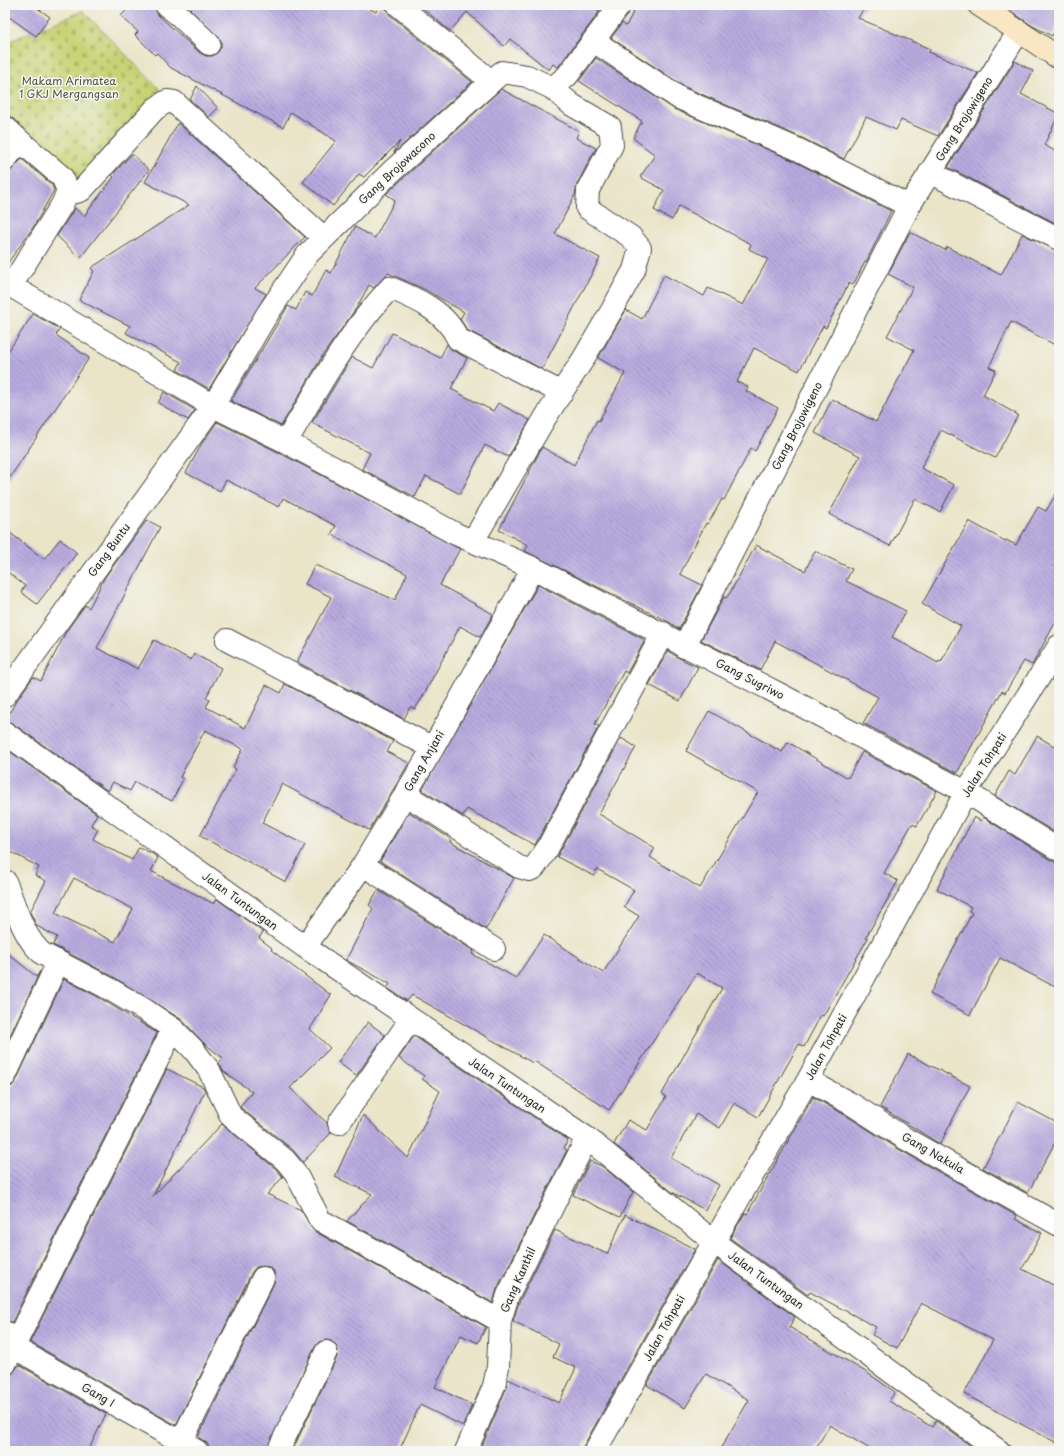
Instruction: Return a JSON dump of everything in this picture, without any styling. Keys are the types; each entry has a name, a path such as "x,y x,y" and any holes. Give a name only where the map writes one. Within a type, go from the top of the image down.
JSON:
{"main road":[{"path":"978,5 1059,58"}],"street":[{"path":"398,5 491,81"},
{"path":"552,88 567,76 594,42 620,5"},
{"path":"178,9 209,44"},
{"name":"Gang Brojowigeno","path":"684,646 909,206 1019,31"},
{"path":"594,42 679,98 797,149 909,206"},
{"name":"Gang Brojowacono","path":"213,406 266,316 307,255 391,172 502,72 512,72 527,76 552,88 572,105 610,127 612,145 588,190 587,208 631,238 640,248 634,270 562,393"},
{"path":"5,160 13,134 62,177 68,190 76,192 82,190 155,109 167,101 174,102 324,238"},
{"path":"930,172 1059,239"},
{"name":"Gang Sugriwo","path":"68,190 64,203 11,286 213,406 286,442 473,541 533,568 663,633 684,646 966,792 1059,850"},
{"path":"286,442 340,351 367,313 390,288 414,298 442,316 452,326 458,339 562,393 545,418 473,541"},
{"name":"Gang Buntu","path":"5,695 213,406"},
{"name":"Gang Anjani","path":"304,947 363,865 432,748 533,568"},
{"path":"405,794 519,867 529,870 534,868 547,849 663,633"},
{"path":"227,640 432,748"},
{"name":"Jalan Tohpati","path":"595,1451 808,1080 966,792 1059,646"},
{"name":"Jalan Tuntungan","path":"5,733 304,947 586,1138 714,1242 999,1451"},
{"path":"363,865 494,949"},
{"path":"5,881 28,936 36,948 58,962 145,1010 173,1029 194,1050 209,1070 232,1116 285,1160 295,1172 320,1220 500,1320"},
{"path":"5,1076 58,962"},
{"path":"339,1123 411,1019"},
{"path":"8,1348 173,1029"},
{"name":"Gang Nakula","path":"808,1080 853,1105 906,1139 1059,1225"},
{"name":"Gang Kanthil","path":"466,1451 494,1386 498,1367 500,1320 508,1295 586,1138"},
{"path":"189,1447 263,1278"},
{"name":"Gang I","path":"8,1348 189,1447"},
{"path":"278,1451 326,1352"}],"green space":[{"name":"Makam Arimatea 1 GKJ Mergangsan","path":"83,11 164,94 81,183 5,115 5,43"}],"building":[{"path":"5,5 33,5 50,17 36,36 5,14"},
{"path":"131,5 154,5 158,15 200,53 206,56 213,56 218,52 221,47 221,40 186,5 363,5 376,12 379,6 387,10 390,15 472,82 394,153 400,141 364,177 359,174 333,206 303,182 336,141 291,112 283,127 171,68 157,53 155,55 135,35 138,32 121,16"},
{"path":"419,5 588,5 600,11 558,67 553,64 549,70 510,39 504,46 467,12 450,31"},
{"path":"637,5 866,5 858,18 930,49 929,52 978,73 938,136 901,120 896,130 866,117 844,159 802,138 685,87 611,38 622,23 626,26"},
{"path":"1002,5 1059,5 1059,23 1052,36 1031,25"},
{"path":"596,58 674,109 792,160 891,211 853,285 849,283 826,328 823,326 799,371 754,348 737,382 748,387 746,391 778,408 755,451 751,448 724,500 722,499 708,524 706,523 680,574 702,585 679,629 669,622 525,551 528,545 499,530 542,447 574,465 597,420 599,421 625,373 598,358 626,310 642,319 664,275 704,296 708,288 743,305 768,259 749,249 751,244 679,206 672,220 654,210 664,190 640,177 655,155 633,138 642,121 579,81"},
{"path":"1015,61 1033,71 1021,94 1059,114 1044,145 1059,153 1059,225 948,167"},
{"path":"197,86 218,108 209,117 190,100"},
{"path":"501,89 579,131 576,138 596,148 577,184 575,195 555,234 600,258 542,369 467,330 460,319 464,312 426,290 388,273 374,288 369,285 357,307 323,355 281,426 231,401 288,306 296,310 305,292 312,296 326,270 331,273 355,227 375,238 395,200 386,194"},
{"path":"178,123 305,237 255,288 266,294 209,389 177,370 181,362 126,333 130,326 79,300 94,271 91,268 189,205 145,182"},
{"path":"132,154 149,170 80,258 57,236 75,208 84,216 114,177 112,175"},
{"path":"22,159 52,185 54,190 34,226 5,267 5,184 11,170"},
{"path":"910,232 945,250 947,247 1001,275 1022,234 1059,251 1059,347 1011,322 989,367 996,370 983,395 1018,415 995,458 941,430 921,468 954,485 940,512 915,499 890,546 829,514 860,456 815,433 832,399 876,422 914,350 887,336 913,287 888,274"},
{"path":"33,314 60,329 56,335 89,358 5,485 5,356"},
{"path":"392,333 440,358 447,344 452,350 467,358 451,389 493,411 498,403 530,420 508,457 485,445 460,494 426,476 415,497 362,469 370,453 312,423 352,357 373,368"},
{"path":"164,392 195,410 188,420 158,403"},
{"path":"217,422 280,453 460,549 440,585 493,614 480,637 460,626 422,698 415,709 410,707 404,719 297,662 331,597 305,584 315,565 395,600 407,574 331,534 336,526 283,498 279,507 226,480 220,491 186,473 202,443"},
{"path":"1059,489 1059,616 1032,665 1024,661 1005,693 1002,691 957,773 863,723 878,697 775,641 760,670 701,640 724,597 726,598 730,593 756,545 805,571 815,551 852,569 846,581 906,611 892,637 938,663 939,661 941,662 961,626 922,604 969,521 1005,541 1006,540 1016,545 1038,507 1046,511"},
{"path":"147,520 160,527 97,648 138,669 154,640 191,660 194,654 221,668 206,698 210,700 206,707 245,728 266,685 281,693 285,684 393,741 387,752 409,763 369,830 282,784 262,823 305,845 286,882 200,836 236,769 233,767 243,749 205,730 180,777 183,779 172,801 135,782 130,791 113,782 108,791 12,723 5,721 15,703 33,677 41,681 67,630 85,605 89,608 105,577"},
{"path":"5,529 44,559 60,539 77,553 37,604 21,592 25,586 5,570"},
{"path":"538,585 645,640 627,673 624,671 595,724 599,726 535,845 467,809 463,816 422,790"},
{"path":"668,651 698,667 680,701 649,685"},
{"path":"709,711 782,752 788,742 848,778 862,752 937,791 917,826 912,824 884,873 898,881 866,937 868,938 823,1016 821,1015 804,1047 799,1044 758,1117 734,1103 720,1128 696,1114 671,1158 719,1185 705,1210 672,1192 614,1144 628,1120 647,1130 666,1097 662,1094 722,988 697,973 609,1110 534,1061 533,1063 412,995 407,1001 387,988 390,984 346,960 373,908 369,905 378,890 474,951 472,954 516,978 544,935 603,973 639,916 624,907 634,890 597,869 594,876 557,857 621,738 636,747 599,814 655,848 650,857 700,888 758,792 686,751"},
{"path":"1037,736 1059,749 1059,835 995,796 1009,771 1015,775"},
{"path":"5,748 97,814 91,825 98,829 93,839 132,860 139,847 153,854 158,858 151,871 214,904 217,899 263,932 259,938 272,948 271,950 331,995 310,1029 330,1048 290,1088 327,1123 331,1133 303,1162 293,1150 241,1108 240,1106 252,1092 223,1071 219,1063 223,1058 205,1044 182,1020 112,976 53,945 57,937 37,926 30,912 46,881 35,875 39,867 5,849","holes":["74,878 133,909 115,942 55,913"]},
{"path":"409,812 451,839 450,842 514,878 486,929 380,861"},
{"path":"974,817 981,821 983,817 1052,861 1059,862 1059,989 1000,958 970,1015 930,994 972,913 969,911 971,907 937,889"},
{"path":"5,951 37,977 40,971 5,1046"},
{"path":"64,979 100,998 157,1033 12,1322 5,1321 5,1088 12,1086 16,1081"},
{"path":"368,1022 385,1035 356,1076 338,1062"},
{"path":"414,1036 568,1140 564,1148 567,1150 497,1289 493,1303 347,1221 372,1194 335,1177 363,1115 408,1158 440,1091 422,1079 424,1076 399,1058"},
{"path":"908,1054 970,1086 940,1144 880,1107"},
{"path":"167,1069 203,1087 205,1091 153,1196 222,1124 276,1169 283,1177 267,1194 301,1210 314,1231 486,1327 478,1343 461,1335 435,1387 472,1405 463,1426 420,1405 399,1451 292,1451 337,1357 338,1351 336,1345 331,1341 325,1340 319,1342 315,1347 266,1451 209,1451 208,1444 198,1437 274,1283 274,1271 269,1267 256,1267 252,1272 176,1425 30,1342"},
{"path":"813,1097 847,1116 900,1150 1017,1216 1015,1219 1042,1233 1022,1269 1059,1288 1059,1444 964,1394 993,1340 921,1303 897,1348 872,1335 876,1327 810,1292 808,1295 730,1238 745,1213 747,1214"},
{"path":"1018,1102 1059,1124 1059,1135 1028,1193 983,1168"},
{"path":"590,1161 602,1166 633,1192 620,1217 573,1195"},
{"path":"625,1215 695,1249 584,1445 583,1451 480,1451 505,1391 508,1379 559,1403 576,1368 553,1357 559,1344 513,1321 520,1300 555,1230 607,1254"},
{"path":"718,1260 795,1317 789,1327 866,1372 895,1392 889,1401 932,1427 936,1421 978,1451 873,1451 830,1425 814,1451 719,1451 749,1400 706,1374 685,1408 647,1385"},
{"path":"19,1365 106,1414 88,1451 5,1451 5,1376 12,1374"}]}
